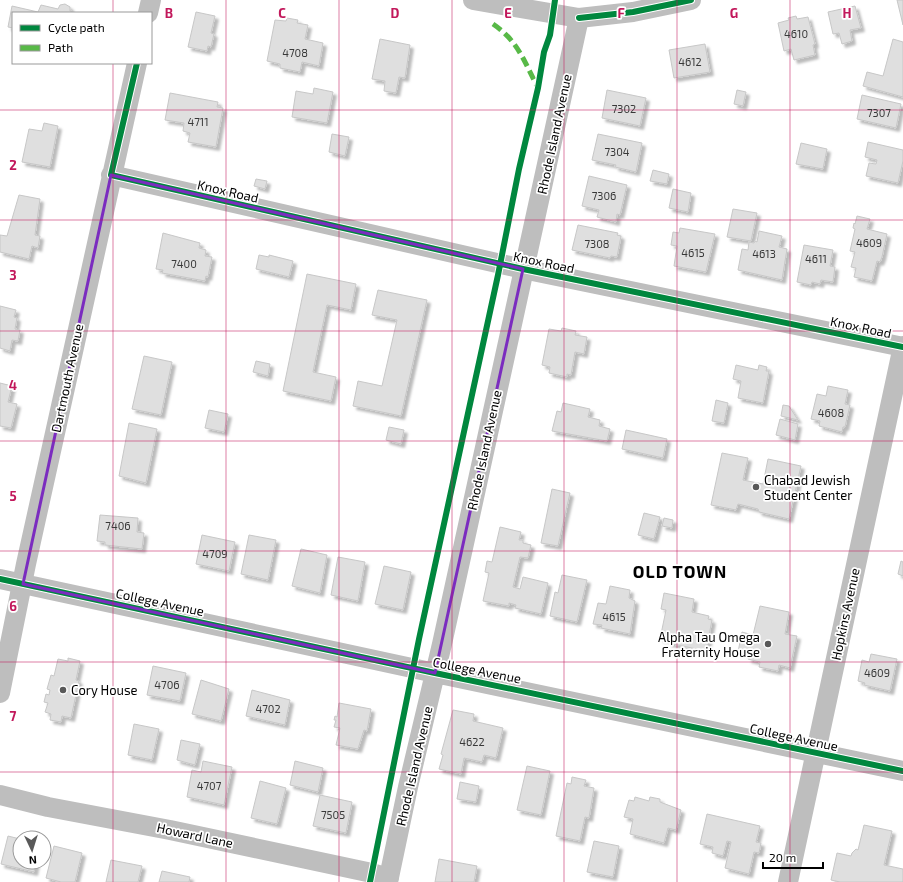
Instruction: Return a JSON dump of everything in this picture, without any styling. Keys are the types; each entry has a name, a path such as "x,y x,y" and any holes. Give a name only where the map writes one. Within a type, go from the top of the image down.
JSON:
{"street":[{"path":"148,12 151,0"},
{"path":"473,0 518,4 579,18 633,12 691,0"},
{"name":"Rhode Island Avenue","path":"388,880 435,674 579,18"},
{"name":"Dartmouth Avenue","path":"0,693 22,584 137,64"},
{"name":"Knox Road","path":"112,176 523,269 903,347"},
{"name":"Hopkins Avenue","path":"788,882 903,347"},
{"name":"College Avenue","path":"0,579 435,674 903,771"},
{"name":"Howard Lane","path":"0,795 48,807 170,830 388,880"}],"highlighted area":[{"path":"111,175 523,269 435,673 23,584"}],"building":[{"path":"897,0 903,0 903,25"},
{"path":"65,4 70,7 70,11 74,12 38,12 41,5 58,9 60,5"},
{"path":"12,6 38,12 12,12 12,28 8,27"},
{"path":"855,6 861,28 850,30 852,41 842,44 839,33 833,34 828,12"},
{"path":"196,12 215,16 211,33 214,34 211,47 208,46 207,51 188,47"},
{"path":"796,16 797,19 808,17 815,44 813,45 815,55 794,60 791,49 784,51 778,23"},
{"path":"287,18 298,20 297,23 308,25 305,39 323,43 319,66 302,62 300,72 280,68 280,64 267,61 275,20 286,21"},
{"path":"380,39 410,45 405,78 399,77 396,93 384,91 385,81 372,79"},
{"path":"893,39 903,42 903,97 863,86 867,72 883,76"},
{"path":"705,44 710,72 674,78 669,50"},
{"path":"314,88 333,92 327,123 292,117 296,91 313,94"},
{"path":"607,90 646,98 640,126 602,118"},
{"path":"737,90 746,92 743,106 734,104"},
{"path":"170,93 218,102 217,107 223,108 216,147 188,142 190,133 183,131 184,123 165,120"},
{"path":"862,95 901,104 896,128 857,119"},
{"path":"44,123 58,126 50,167 22,162 29,129 42,131"},
{"path":"332,134 349,137 345,156 329,152"},
{"path":"598,134 642,143 636,172 615,167 616,165 592,160"},
{"path":"868,142 903,150 903,161 898,183 866,176 869,163 876,164 877,160 865,157"},
{"path":"801,143 827,149 823,169 796,164"},
{"path":"653,170 669,174 667,184 650,181"},
{"path":"589,176 627,185 620,215 617,214 616,222 597,217 599,210 582,206"},
{"path":"256,179 267,181 265,189 254,186"},
{"path":"673,189 691,193 688,212 669,208"},
{"path":"19,195 40,199 35,235 40,236 38,248 32,246 29,259 0,252 0,235 7,236"},
{"path":"733,209 757,213 751,241 727,237"},
{"path":"857,216 870,219 867,229 887,234 882,257 880,262 877,261 872,281 854,277 856,268 851,267 855,252 850,251 855,229 853,228 854,223 855,224"},
{"path":"578,225 618,233 617,235 621,236 617,257 611,256 610,258 572,250"},
{"path":"680,228 715,234 706,272 674,266 677,246 671,245 673,232 679,233"},
{"path":"759,231 782,236 779,247 787,249 782,280 738,270 742,249 748,250 749,242 757,242"},
{"path":"163,233 200,243 199,248 206,250 205,256 212,257 208,277 206,276 205,281 162,273 163,270 156,269"},
{"path":"804,245 833,250 830,266 835,267 833,282 821,280 820,284 812,282 811,285 797,282"},
{"path":"259,255 269,257 269,255 293,261 289,277 256,269"},
{"path":"307,274 356,284 351,310 327,305 313,372 336,377 331,401 283,391"},
{"path":"378,290 427,300 401,416 353,406 358,381 382,386 397,320 372,315"},
{"path":"0,306 16,310 14,317 17,318 15,329 20,330 18,341 12,340 10,351 0,348"},
{"path":"562,328 576,331 575,335 587,337 584,354 575,352 571,375 567,374 567,377 549,373 550,367 542,365 549,329 561,331"},
{"path":"144,356 172,362 161,415 132,409"},
{"path":"256,361 270,364 268,376 253,372"},
{"path":"736,365 758,370 759,365 767,367 766,371 769,371 763,403 738,398 741,381 733,379"},
{"path":"0,383 12,386 8,402 17,404 11,428 0,426"},
{"path":"828,386 848,390 845,404 850,405 845,427 843,427 842,432 819,426 820,421 811,419 817,394 826,396"},
{"path":"716,400 728,403 724,423 712,421"},
{"path":"563,403 590,409 588,417 600,420 599,426 610,429 607,441 552,431 557,411 561,412"},
{"path":"783,405 789,406 798,420 781,416"},
{"path":"209,410 228,414 224,432 205,428"},
{"path":"780,419 798,424 795,440 776,435"},
{"path":"129,423 157,429 146,483 119,476"},
{"path":"389,427 404,430 401,444 386,440"},
{"path":"626,430 667,439 663,458 622,449"},
{"name":"Chabad Jewish Student Center","path":"722,453 748,458 743,480 763,484 768,459 801,466 789,519 759,512 758,509 738,504 736,510 711,505"},
{"path":"552,489 570,493 558,546 541,543"},
{"path":"644,513 660,517 654,539 638,535"},
{"path":"100,515 138,518 137,532 144,533 142,549 105,545 105,542 97,541"},
{"path":"664,518 673,520 672,528 662,526"},
{"path":"500,527 521,532 519,540 523,540 523,543 531,545 528,558 520,557 513,587 520,589 523,577 548,583 541,614 515,608 516,605 509,603 509,606 483,601 489,573 485,572 487,561 492,562"},
{"path":"202,535 235,542 229,571 196,564"},
{"path":"249,535 276,540 268,580 241,574"},
{"path":"301,549 327,555 320,593 292,586"},
{"path":"338,557 365,562 358,601 331,595"},
{"path":"901,561 903,562 903,576 898,574"},
{"path":"384,566 411,572 403,610 375,604"},
{"path":"562,575 587,580 577,622 550,616 555,592 558,593"},
{"path":"610,586 630,590 629,598 635,601 630,634 601,628 602,625 593,624 598,603 606,604"},
{"path":"664,593 694,599 692,612 709,616 708,619 712,620 706,651 668,643 669,640 660,639 666,610 661,609"},
{"name":"Alpha Tau Omega Fraternity House","path":"760,606 789,612 785,634 797,636 790,668 779,665 778,671 759,667 760,662 748,659 750,654 738,652 742,632 753,635"},
{"path":"871,654 897,659 890,691 864,685 865,683 858,681 862,660 869,662"},
{"name":"Cory House","path":"68,658 80,661 76,680 79,681 71,718 62,716 61,722 50,720 51,714 45,712 48,703 44,702 46,694 49,695 50,690 47,689 51,675 54,676 58,659 68,661"},
{"path":"153,666 186,673 180,701 147,695"},
{"path":"201,680 229,689 221,721 192,714"},
{"path":"252,690 290,700 285,725 246,716"},
{"path":"339,703 371,709 367,731 364,730 358,749 336,745 340,728 334,727 336,720 334,720 335,716 337,717"},
{"path":"453,710 474,714 473,721 503,728 496,758 484,755 482,762 464,758 461,774 439,769 443,755 441,754"},
{"path":"134,724 159,729 152,760 128,755"},
{"path":"181,740 200,744 195,765 177,760"},
{"path":"203,761 232,767 224,805 187,797 192,770 201,772"},
{"path":"295,761 323,768 318,792 290,785"},
{"path":"527,766 550,771 541,815 517,810"},
{"path":"572,777 586,780 584,786 594,788 589,818 585,817 580,841 556,836 567,783 571,784"},
{"path":"260,781 286,788 277,824 251,818"},
{"path":"460,782 479,786 476,802 457,799"},
{"path":"320,795 352,802 346,833 313,826"},
{"path":"635,797 649,801 650,797 660,799 660,802 681,810 676,830 668,828 664,843 630,834 633,819 624,817 629,800 634,801"},
{"path":"707,814 760,826 756,842 761,843 759,853 754,852 749,874 725,868 731,842 727,841 723,856 712,853 713,847 700,844"},
{"path":"864,825 892,831 884,865 903,869 903,882 840,882 831,880 837,853 851,856 856,849 858,850"},
{"path":"8,836 12,837 12,867 1,864"},
{"path":"594,841 619,846 613,877 587,872"},
{"path":"54,846 82,853 75,882 61,882 46,878 48,870 52,870 52,854"},
{"path":"439,859 477,866 474,882 435,882"},
{"path":"111,860 142,866 138,882 106,882"},
{"path":"162,871 190,877 189,882 159,882"}],"marked path":[{"path":"493,24 509,37 520,52 537,86"}],"cycle path":[{"path":"370,882 419,639 498,275 519,169 538,88 544,52 550,35 555,0"},
{"path":"579,18 633,12 691,0"},
{"path":"137,64 111,175 523,269 903,347"},
{"path":"0,579 435,673 903,771"}],"place":[{"name":"Chabad Jewish Student Center","path":"756,487"},
{"name":"Alpha Tau Omega Fraternity House","path":"768,644"},
{"name":"Cory House","path":"63,690"}],"district":[{"name":"OLD TOWN","path":"680,571"}]}
